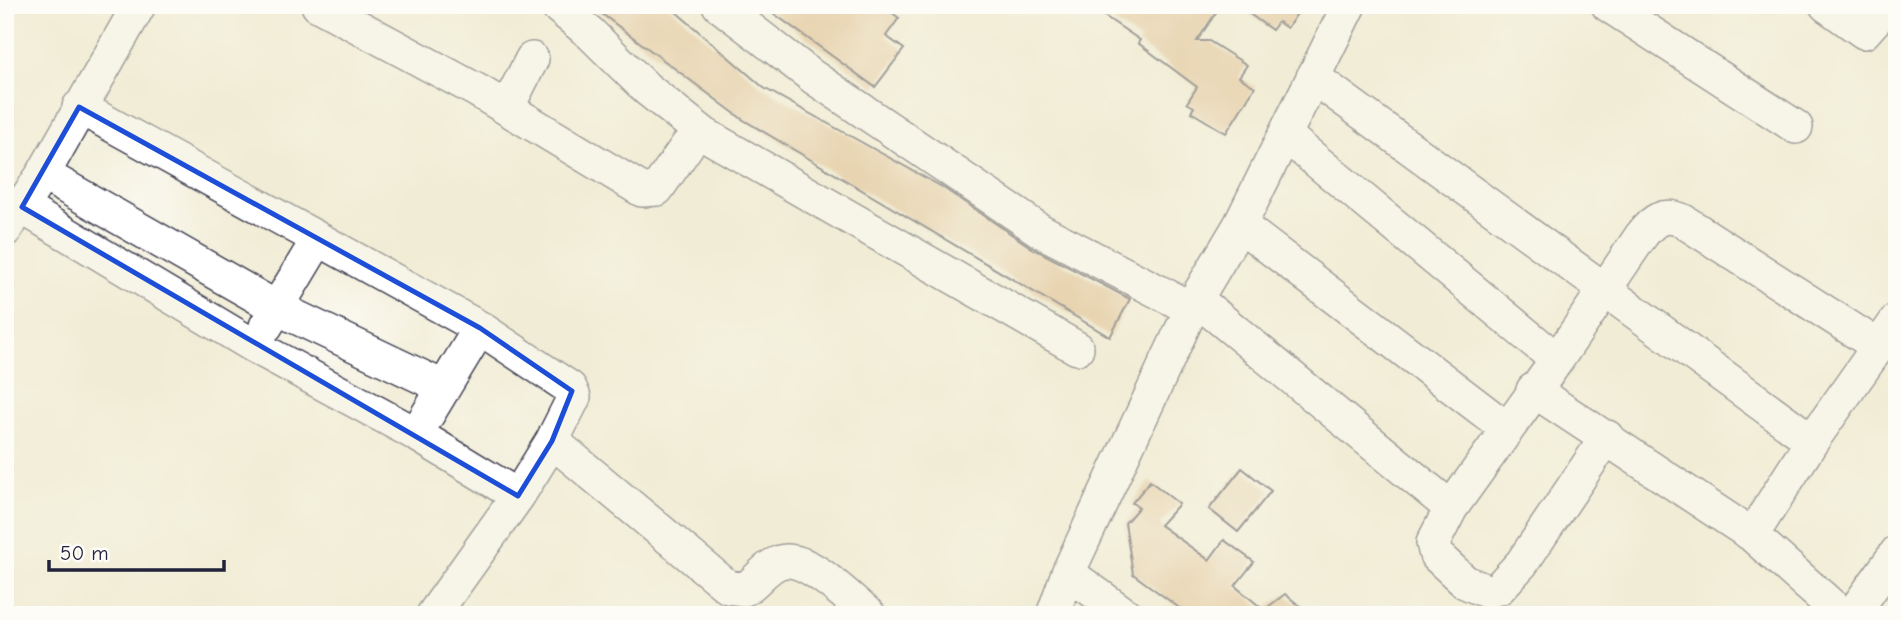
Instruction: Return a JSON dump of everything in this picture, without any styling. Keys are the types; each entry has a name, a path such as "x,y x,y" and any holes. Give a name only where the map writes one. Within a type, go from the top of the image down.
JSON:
{"street":[{"path":"139,5 43,174 14,219 416,435 518,496"},
{"path":"318,5 507,108 642,190 657,189 687,146"},
{"path":"556,5 590,33 646,89 704,134 1077,348"},
{"path":"719,5 813,77 1041,232 1194,304 1451,508"},
{"path":"1826,5 1864,32 1888,5"},
{"path":"1053,615 1068,573 1194,304 1240,225 1346,7"},
{"path":"1620,9 1796,127"},
{"path":"507,108 532,59"},
{"path":"1313,77 1812,441"},
{"path":"79,107 317,241 480,328 572,391 573,397 552,441 518,496 433,615"},
{"path":"1285,135 1557,360"},
{"path":"43,174 277,307 443,387"},
{"path":"1607,437 1522,563 1507,581 1493,592 1465,582 1436,555 1433,543 1451,508 1649,225 1659,218 1670,217 1734,252 1878,346"},
{"path":"1240,225 1506,428"},
{"path":"254,346 317,241"},
{"path":"1752,535 1812,441 1897,320"},
{"path":"416,435 480,328"},
{"path":"1533,390 1752,535 1842,615"},
{"path":"552,441 728,587 745,589 763,571 780,562 797,562 816,572 869,615"},
{"path":"1852,615 1897,552"},
{"path":"1068,573 1126,615"}],"highlighted area":[{"path":"79,107 480,328 572,391 552,441 518,496 22,207"}],"building":[{"path":"590,5 668,5 764,88 942,187 1032,248 1130,299 1110,337 742,119"},
{"path":"762,5 882,5 899,18 886,36 904,49 875,87"},
{"path":"1088,5 1221,5 1197,41 1209,41 1247,65 1239,77 1255,87 1226,133 1191,112 1194,107 1187,103 1197,87 1138,43 1140,40"},
{"path":"1237,5 1303,5 1287,28 1278,22 1272,30"},
{"path":"1242,468 1271,491 1238,532 1209,509"},
{"path":"1150,481 1179,504 1160,525 1209,560 1224,540 1254,562 1235,586 1264,610 1285,594 1311,615 1189,615 1133,574 1125,523 1139,507 1132,503"}]}
